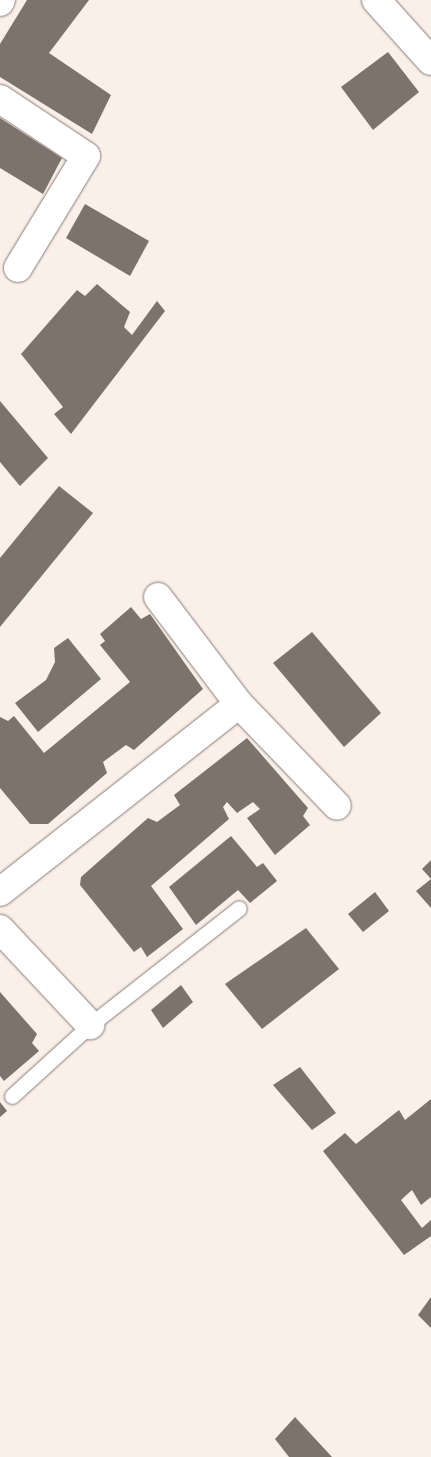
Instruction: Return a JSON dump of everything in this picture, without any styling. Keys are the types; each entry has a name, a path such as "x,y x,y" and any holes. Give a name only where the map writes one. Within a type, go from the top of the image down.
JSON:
{"street":[{"path":"376,0 431,60"},
{"path":"0,100 86,156 18,268"},
{"path":"158,597 239,704 337,806"},
{"path":"0,892 239,704"},
{"path":"0,929 90,1025"}],"lane":[{"path":"12,1096 90,1025 239,908"}],"building":[{"path":"27,0 89,0 49,53 111,95 92,134 0,77 0,44"},
{"path":"388,52 419,92 373,130 341,87"},
{"path":"0,118 62,158 43,194 0,168"},
{"path":"85,204 149,241 130,276 66,238"},
{"path":"97,284 130,312 124,327 132,335 157,301 165,311 71,434 54,414 63,407 21,354 77,290 85,296"},
{"path":"0,401 48,458 20,486 0,462"},
{"path":"59,486 93,513 0,627 0,558"},
{"path":"131,607 141,619 150,614 203,689 134,750 126,745 103,762 107,773 48,824 30,824 0,788 0,717 8,721 14,716 44,753 130,682 100,645 105,641 100,634"},
{"path":"312,632 381,713 344,747 273,663"},
{"path":"68,638 101,679 38,732 15,703 46,680 55,662 54,648"},
{"path":"247,738 308,808 303,816 310,825 275,855 247,818 260,809 253,802 237,813 227,802 223,807 229,819 151,886 183,929 147,957 141,947 134,952 80,885 81,877 148,818 157,822 180,805 174,795"},
{"path":"231,836 257,867 263,863 277,881 250,903 238,890 196,925 169,887"},
{"path":"431,860 431,879 422,869"},
{"path":"431,879 431,908 416,891"},
{"path":"375,892 389,911 363,932 348,914"},
{"path":"306,928 339,969 262,1029 225,984"},
{"path":"181,985 193,1002 163,1028 151,1010"},
{"path":"0,992 37,1034 32,1043 39,1051 4,1081 0,1076"},
{"path":"300,1067 336,1113 312,1130 273,1085"},
{"path":"431,1099 431,1197 421,1205 412,1190 401,1200 422,1228 431,1220 431,1236 404,1255 323,1151 345,1133 356,1144 399,1110 405,1120"},
{"path":"0,1102 7,1111 0,1117"},
{"path":"431,1297 431,1328 418,1315"},
{"path":"295,1417 332,1457 289,1457 275,1439"}]}
